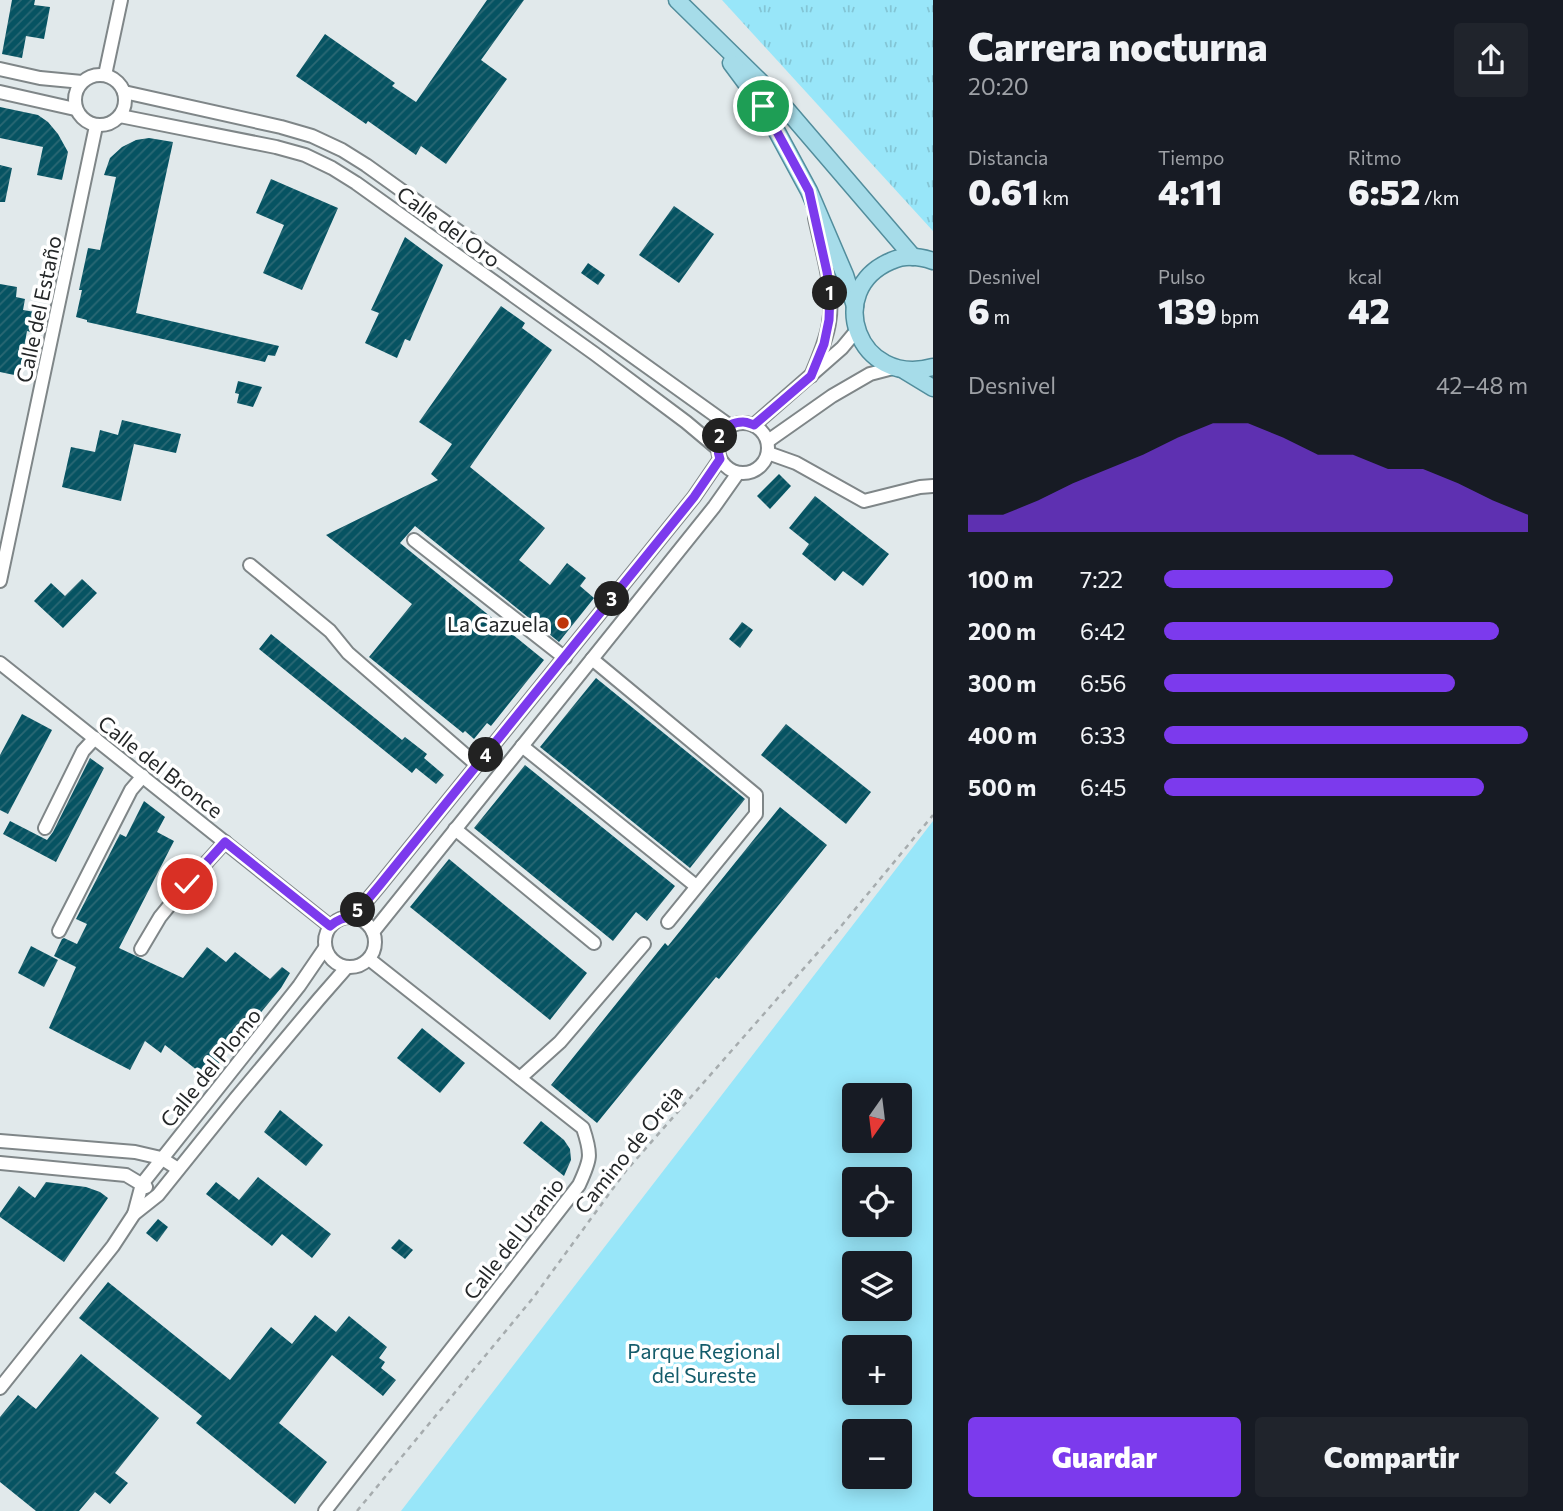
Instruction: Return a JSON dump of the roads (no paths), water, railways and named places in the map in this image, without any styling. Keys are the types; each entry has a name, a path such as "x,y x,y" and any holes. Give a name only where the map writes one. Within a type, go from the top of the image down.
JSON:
{"main road":[{"path":"677,0 775,96 913,257"},
{"path":"700,22 763,106 809,191 845,275 855,306"},
{"path":"933,261 913,257 881,265 869,276 860,290 855,306 857,330 864,346 877,359 933,388"},
{"path":"899,369 920,371 933,367"}],"street":[{"path":"105,75 121,0"},
{"path":"0,69 40,78 82,82"},
{"path":"105,75 117,81 124,92 125,105 120,116 110,124 96,126 83,120 75,108 75,94 82,82 92,76 105,75"},
{"path":"0,92 75,108"},
{"path":"124,92 281,127 312,136 342,150 730,426"},
{"name":"Calle del Oro","path":"120,116 276,147 305,155 332,168 594,354 675,414 719,454"},
{"name":"Calle del Estaño","path":"0,581 96,126"},
{"path":"809,191 830,292 829,320 824,344 811,376"},
{"path":"754,425 842,348 857,330"},
{"path":"899,369 870,374 832,396 768,447 762,465 751,472 738,473 724,466 719,454 719,439 723,432 742,422 754,425 763,432 768,447 864,501 920,486 933,486"},
{"path":"353,917 694,497 719,454"},
{"path":"373,932 738,473"},
{"path":"414,540 565,658"},
{"path":"250,565 331,631 348,653 477,765"},
{"path":"592,659 756,795 756,814 668,922"},
{"name":"Calle del Bronce","path":"0,663 330,926"},
{"path":"45,828 83,751 95,738"},
{"path":"522,746 696,886"},
{"path":"59,932 131,790 143,776"},
{"path":"455,829 594,943"},
{"path":"141,949 160,917 225,842"},
{"path":"353,917 368,924 373,932 374,950 363,964 347,967 337,964 329,957 325,948 326,933 336,920 353,917"},
{"path":"520,1078 560,1042 644,944"},
{"name":"Calle del Plomo","path":"0,1388 113,1246 134,1214 142,1184 161,1158 299,986 325,948"},
{"name":"Calle del Uranio","path":"325,1511 579,1185 590,1161 589,1144 583,1128 369,959"},
{"name":"Calle del Plomo","path":"134,1214 158,1195 347,967"},
{"path":"0,1141 135,1152 161,1158 178,1170"},
{"path":"0,1163 126,1175 158,1195"}],"place":[{"name":"La Cazuela","path":"563,623"}],"park label":[{"name":"Parque Regional del Sureste","path":"704,1362"}]}
